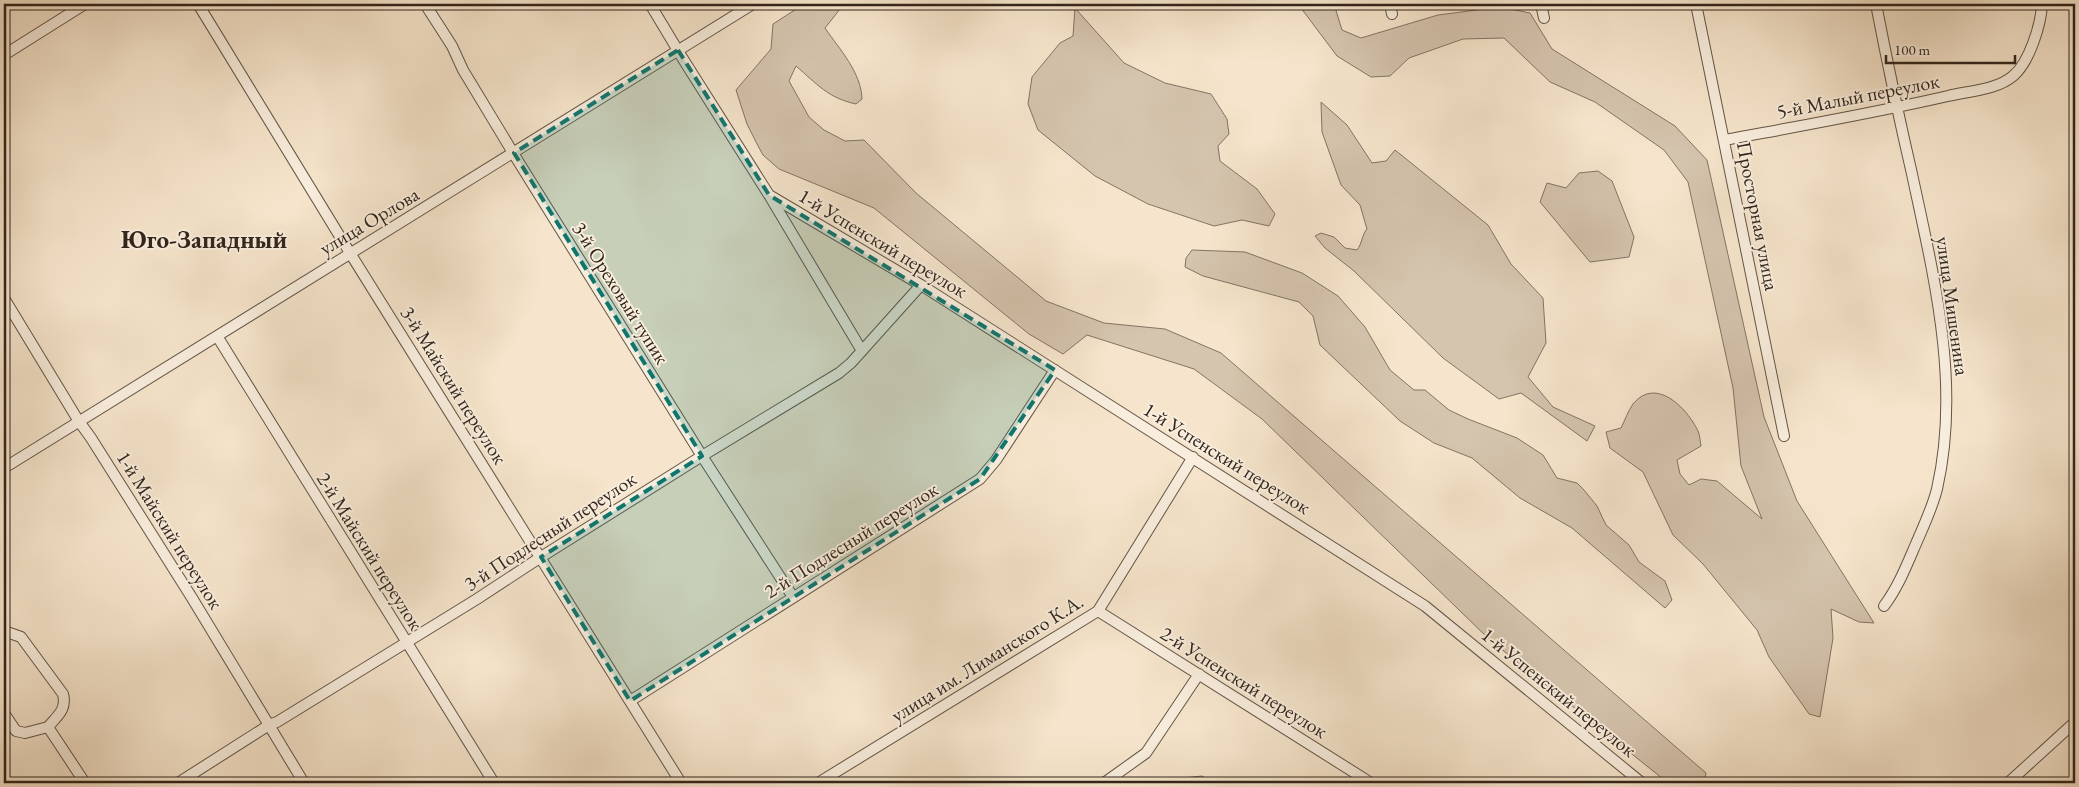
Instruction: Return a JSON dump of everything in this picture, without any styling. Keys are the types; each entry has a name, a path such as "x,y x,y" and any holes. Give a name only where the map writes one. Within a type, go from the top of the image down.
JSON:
{"street":[{"path":"4,54 85,4"},
{"name":"3-й Майский переулок","path":"198,4 350,253 681,783"},
{"name":"3-й Ореховый тупик","path":"425,4 452,46 463,70 702,456 793,597"},
{"name":"1-й Успенский переулок","path":"650,4 769,195 862,351"},
{"name":"улица Орлова","path":"4,468 78,420 753,4"},
{"path":"1390,4 1392,14"},
{"path":"1541,4 1544,18"},
{"name":"Просторная улица","path":"1696,4 1784,436"},
{"name":"улица Мишенина","path":"1876,4 1934,282 1947,374 1944,446 1932,508 1897,589 1884,606"},
{"name":"5-й Малый переулок","path":"1725,140 1897,108 1995,85 2011,78 2022,68 2031,45 2042,4"},
{"name":"1-й Успенский переулок","path":"769,195 920,285 1425,606 1642,783"},
{"name":"3-й Подлесный переулок","path":"178,783 839,372 862,351 920,285"},
{"name":"1-й Майский переулок","path":"4,298 78,420 192,598 304,783"},
{"name":"2-й Майский переулок","path":"217,336 494,783"},
{"name":"2-й Подлесный переулок","path":"630,701 980,479 996,460 1055,370"},
{"name":"улица им. Лиманского К.А.","path":"818,783 1098,611 1193,457"},
{"name":"2-й Успенский переулок","path":"1098,611 1371,783"},
{"path":"4,631 22,637 63,694 65,703 61,712 48,727 25,733 16,731 4,713"},
{"path":"1104,783 1146,753 1199,674"},
{"path":"2008,783 2075,722"},
{"path":"48,727 85,783"}],"highlighted area":[{"path":"678,50 769,195 1055,370 980,479 630,701 541,557 702,456 514,153"}],"shaded area":[{"path":"804,4 844,4 825,28 854,70 861,89 862,99 856,104 846,101 823,90 796,66 789,81 809,117 824,130 845,141 864,140 916,193 1046,301 1104,323 1165,329 1221,353 1706,773 1704,783 1668,783 1490,640 1262,419 1194,369 1087,335 1063,354 1029,334 874,208 779,169 763,155 747,124 736,90 771,49 773,24"},
{"path":"1298,4 1334,4 1342,30 1361,38 1438,15 1500,7 1530,13 1552,49 1675,126 1707,160 1764,417 1797,501 1874,623 1859,622 1831,609 1833,638 1820,717 1809,714 1769,657 1757,630 1703,564 1673,535 1643,472 1610,448 1606,432 1621,428 1631,407 1642,396 1651,393 1661,394 1670,398 1679,405 1693,422 1699,433 1701,446 1677,460 1680,474 1689,485 1701,479 1717,481 1762,519 1741,466 1733,388 1688,182 1664,150 1595,102 1550,82 1504,38 1463,39 1409,58 1390,76 1371,77 1337,56"},
{"path":"1075,8 1124,63 1165,83 1211,94 1227,119 1229,134 1218,146 1220,161 1257,189 1275,214 1269,226 1242,220 1214,226 1148,204 1095,176 1038,130 1028,104 1032,77 1060,43 1073,36"},
{"path":"1321,102 1347,125 1372,163 1386,161 1395,150 1488,225 1511,264 1543,298 1546,343 1528,377 1553,407 1595,426 1587,441 1521,393 1499,399 1443,358 1354,271 1325,248 1315,236 1321,233 1334,237 1345,248 1357,250 1367,229 1360,205 1341,185 1322,132"},
{"path":"1598,171 1612,181 1634,237 1629,257 1590,262 1540,202 1547,183 1566,188 1579,173"},
{"path":"1192,250 1245,252 1302,273 1338,296 1365,327 1390,370 1414,390 1425,390 1449,410 1517,438 1543,455 1557,478 1577,483 1597,506 1606,525 1629,545 1639,562 1665,581 1672,600 1665,608 1572,528 1520,498 1472,458 1434,443 1400,421 1320,345 1313,316 1299,302 1203,276 1185,267 1186,258"},
{"path":"1202,776 1215,783 1181,783 1183,778"}],"district":[{"name":"Юго-Западный","path":"204,239"}]}
